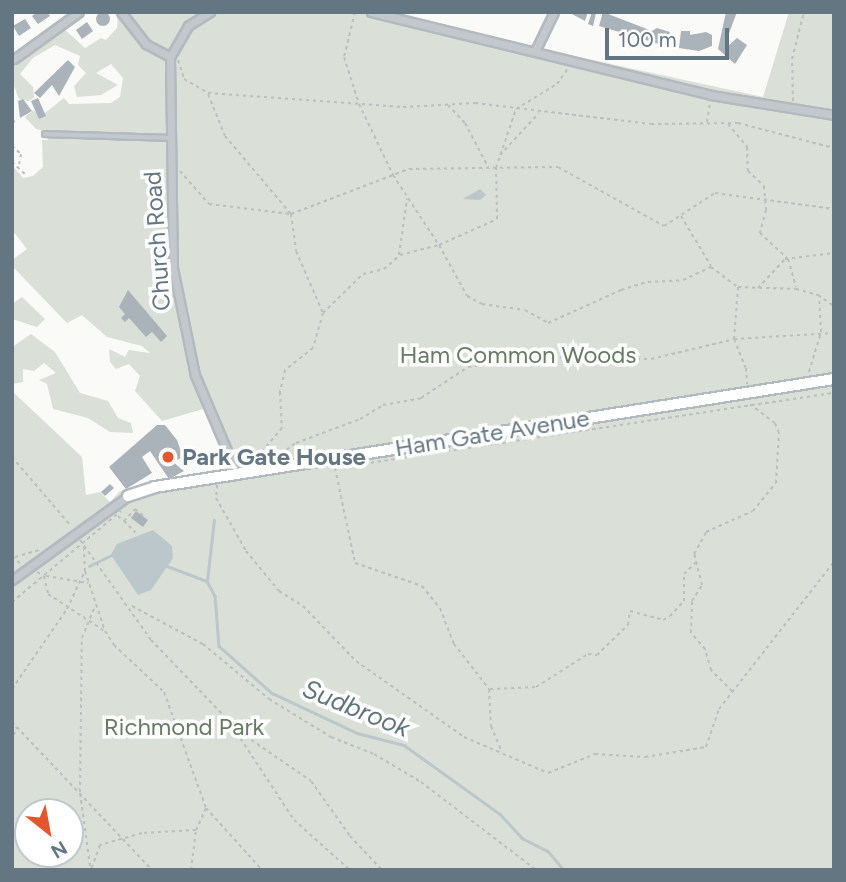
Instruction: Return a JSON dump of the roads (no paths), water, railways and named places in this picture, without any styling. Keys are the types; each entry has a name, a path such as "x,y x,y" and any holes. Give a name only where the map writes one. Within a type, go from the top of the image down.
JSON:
{"main road":[{"name":"Ham Gate Avenue","path":"128,496 249,472 834,379"}],"street":[{"path":"14,59 79,12"},
{"path":"121,12 146,44 170,57 188,26 211,12"},
{"path":"371,12 711,95 790,111 834,115"},
{"path":"402,21 404,12"},
{"path":"535,51 554,12"},
{"name":"Church Road","path":"170,57 173,268 181,323 195,375 237,474"},
{"name":"Ham Gate Avenue","path":"12,580 128,496"}],"lane":[{"path":"45,134 170,138"}],"waterway":[{"path":"207,581 214,520"},
{"name":"Sudbrook","path":"89,566 114,554"},
{"name":"Sudbrook","path":"167,566 207,581 215,596 219,646 272,693 357,733 404,745 500,814 522,838 548,851 564,870"}],"place":[{"name":"Park Gate House","path":"168,457"}],"park label":[{"name":"Ham Common Woods","path":"518,355"},
{"name":"Richmond Park","path":"184,727"}]}
